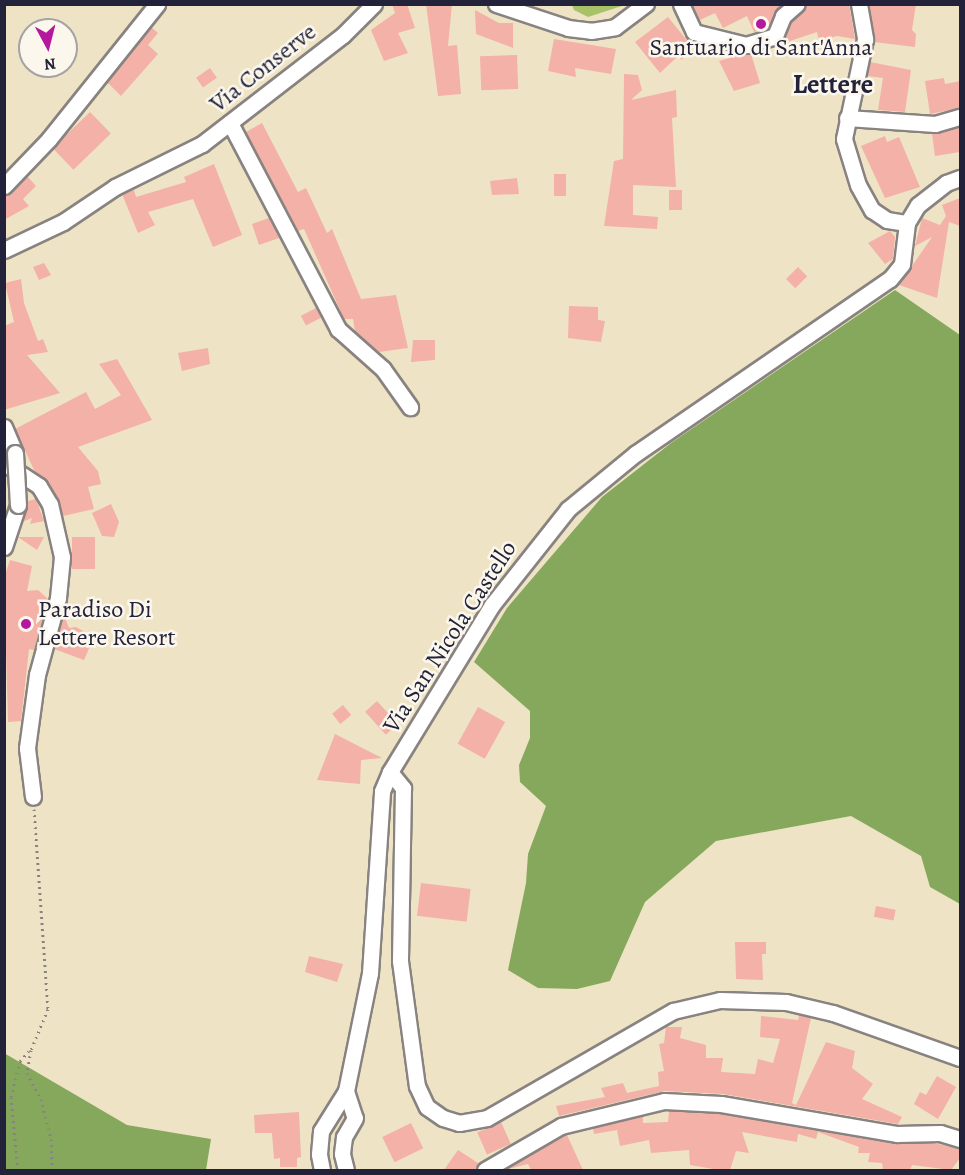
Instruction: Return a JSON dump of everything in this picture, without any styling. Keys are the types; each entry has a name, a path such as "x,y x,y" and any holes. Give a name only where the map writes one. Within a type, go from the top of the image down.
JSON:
{"street":[{"path":"4,186 49,139 157,4"},
{"name":"Via Conserve","path":"4,250 63,222 115,187 202,144 343,35 374,4"},
{"path":"496,4 568,28 591,32 615,27 646,4"},
{"path":"681,4 694,32 746,45 776,36 783,16 797,4"},
{"path":"859,4 864,39 844,139 858,185 872,210 887,220 907,223 918,205 946,183 960,178"},
{"path":"847,118 935,124 960,117"},
{"path":"230,123 338,329 383,369 410,407"},
{"name":"Via San Nicola Castello","path":"322,1170 318,1154 321,1131 346,1091 369,973 380,810 390,772 492,605 568,509 635,454 890,279 902,264 907,223"},
{"path":"4,427 18,505 4,547"},
{"path":"10,458 21,473 39,486 50,504 63,557 58,598 37,675 27,748 33,797"},
{"path":"390,772 403,788 400,962 416,1075 427,1107 443,1118 459,1123 487,1118 579,1069 665,1016 720,999 786,1002 833,1013 960,1059"},
{"path":"346,1091 355,1119 344,1137 342,1154 346,1170"},
{"path":"485,1170 561,1126 663,1101 721,1104 893,1133 940,1133 960,1139"}],"path":[{"path":"33,797 48,1009 31,1050 27,1073 43,1109 51,1139 52,1170"},
{"path":"18,1170 11,1097 20,1061 31,1050"}],"green space":[{"path":"572,5 625,5 588,17 574,10"},
{"path":"895,290 960,335 960,904 930,887 921,856 851,816 716,841 645,902 610,981 577,989 538,988 508,970 526,883 528,854 546,806 520,782 519,765 530,738 530,711 474,662 507,608 602,497 671,443"},
{"path":"4,1053 127,1125 211,1139 206,1170 5,1170"}],"building":[{"path":"392,4 407,4 415,28 398,33 408,53 384,61 371,30 395,13"},
{"path":"426,4 452,4 448,46 457,45 461,94 438,96"},
{"name":"Santuario di Sant'Anna","path":"692,4 781,4 768,28 754,32 747,16 723,28 715,13 700,20"},
{"path":"806,4 849,4 855,39 837,36 819,41 817,32 784,43 791,22"},
{"path":"869,4 916,4 912,30 916,34 915,47 874,42"},
{"path":"475,10 499,23 513,23 513,48 476,34"},
{"path":"668,17 689,43 682,60 678,56 660,73 635,42"},
{"path":"151,27 158,33 148,45 158,54 121,96 107,82"},
{"path":"554,39 616,49 611,74 575,68 576,77 548,71"},
{"path":"742,54 751,54 760,83 734,91 719,61"},
{"path":"517,55 518,89 481,90 480,56"},
{"path":"870,62 911,70 905,112 878,110 883,78 867,76"},
{"path":"210,68 217,78 203,88 196,78"},
{"path":"624,74 638,75 642,90 631,100 676,90 677,117 672,118 676,187 633,185 633,215 658,217 657,229 604,226 614,161 623,159"},
{"path":"944,78 945,84 960,81 960,108 930,114 925,81"},
{"path":"90,112 111,134 73,170 53,148"},
{"path":"262,123 298,192 306,188 327,233 332,229 361,299 396,295 408,348 379,352 355,331 353,319 344,319 304,229 298,231 246,132"},
{"path":"960,127 960,152 935,156 932,134"},
{"path":"885,136 887,142 899,137 920,187 885,198 861,146"},
{"path":"214,164 242,235 213,247 193,199 148,212 155,225 138,233 122,194 134,190 136,197 186,182 184,177"},
{"path":"554,174 566,174 566,196 554,196"},
{"path":"27,176 36,186 23,199 29,206 4,220 4,195"},
{"path":"517,178 519,194 492,195 490,181"},
{"path":"669,190 682,190 682,210 669,210"},
{"path":"960,198 960,226 949,222 937,298 899,285 932,237 915,246 922,218 940,225 946,216 942,205"},
{"path":"269,218 279,238 259,245 252,224"},
{"path":"890,231 895,237 893,259 885,264 868,243"},
{"path":"44,263 51,275 39,280 33,267"},
{"path":"798,267 807,276 795,288 786,279"},
{"path":"21,279 24,303 38,341 43,339 48,352 27,355 60,393 4,410 4,326 14,322 5,283"},
{"path":"569,306 598,307 598,320 605,321 601,342 568,338"},
{"path":"316,308 321,318 306,326 301,316"},
{"path":"413,340 435,340 435,360 411,362"},
{"path":"208,348 210,364 182,371 178,353"},
{"path":"117,359 152,420 78,447 98,471 101,484 88,487 94,509 63,516 58,499 47,481 35,472 15,429 86,392 95,409 121,395 99,364"},
{"path":"36,499 44,521 30,524 32,518 22,522 28,501"},
{"path":"111,504 119,522 114,537 102,536 92,513"},
{"path":"18,537 44,537 37,550"},
{"path":"72,537 95,537 95,569 72,569"},
{"path":"10,560 32,566 27,591 38,590 48,599 34,650 29,649 21,721 8,722 4,578"},
{"path":"64,615 69,628 76,627 94,637 84,660 54,649"},
{"path":"377,701 398,724 386,735 365,712"},
{"path":"343,705 351,715 340,724 332,714"},
{"path":"478,707 505,722 485,759 458,744"},
{"path":"335,734 382,758 361,760 360,784 317,780"},
{"path":"421,883 471,889 467,922 417,916"},
{"path":"876,906 896,910 894,921 874,917"},
{"path":"735,942 766,942 766,954 762,954 763,980 736,979"},
{"path":"309,956 343,964 337,982 305,972"},
{"path":"799,1015 811,1018 792,1103 796,1105 826,1042 855,1051 852,1068 873,1084 862,1099 902,1117 898,1124 723,1094 665,1091 559,1116 556,1106 605,1097 601,1088 623,1083 627,1093 659,1086 658,1072 664,1071 659,1044 664,1043 666,1027 682,1027 680,1038 706,1045 706,1058 723,1058 721,1072 755,1074 758,1059 773,1063 780,1039 760,1037 761,1016 798,1020"},
{"path":"937,1076 956,1087 938,1119 914,1104 920,1092 926,1095"},
{"path":"669,1111 720,1114 895,1144 934,1143 960,1149 960,1158 951,1170 912,1165 910,1170 883,1170 882,1163 868,1162 870,1153 858,1153 859,1147 818,1132 816,1139 798,1134 797,1142 742,1132 749,1153 736,1151 730,1170 719,1170 690,1165 689,1150 651,1153 649,1140 620,1146 617,1130 594,1134 593,1128 643,1116 643,1123 668,1122"},
{"path":"299,1112 301,1157 297,1158 297,1167 280,1167 280,1158 274,1159 272,1133 255,1133 254,1115"},
{"path":"501,1122 511,1144 487,1155 477,1133"},
{"path":"411,1123 423,1148 395,1162 382,1137"},
{"path":"567,1135 583,1170 531,1170 528,1164 504,1170"},
{"path":"458,1150 478,1163 475,1170 444,1170"}],"place":[{"name":"Santuario di Sant'Anna","path":"761,24"},
{"name":"Paradiso Di Lettere Resort","path":"26,624"}],"district":[{"name":"Lettere","path":"833,85"}]}
